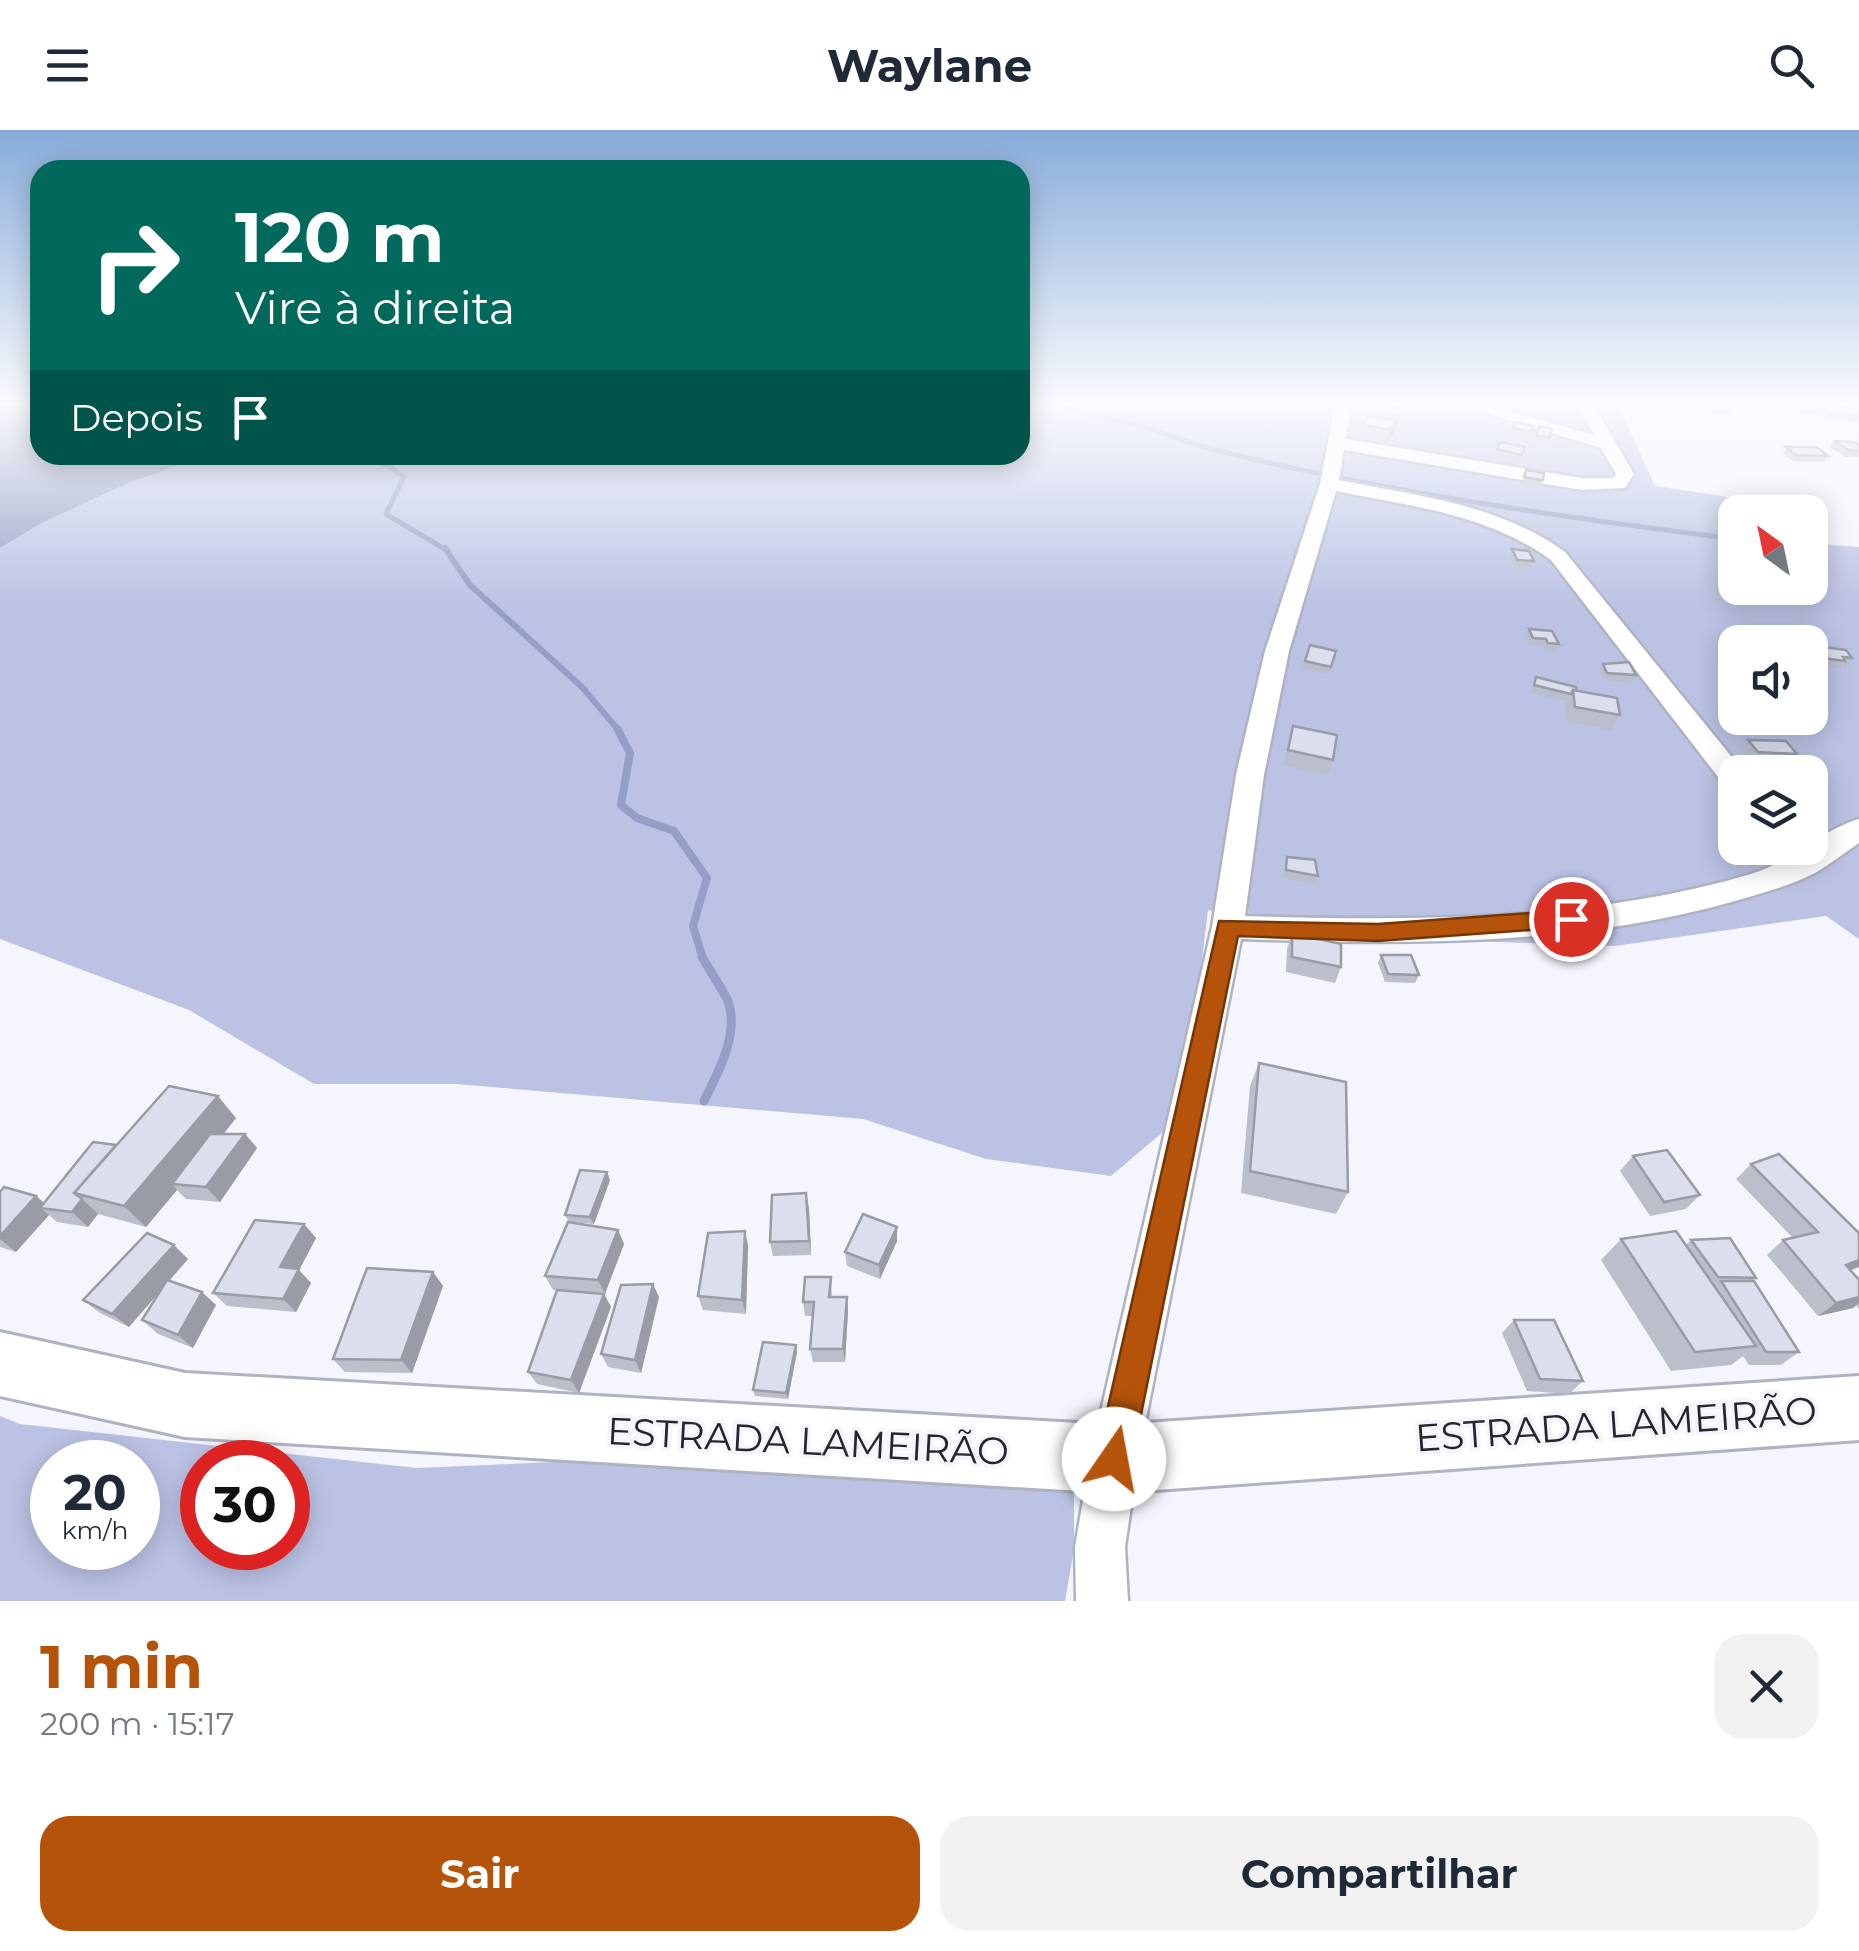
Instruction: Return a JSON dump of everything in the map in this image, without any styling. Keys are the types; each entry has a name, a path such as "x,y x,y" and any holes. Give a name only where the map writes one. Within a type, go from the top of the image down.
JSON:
{"street":[{"path":"1102,1601 1100,1547 1114,1459 1228,927 1250,774 1277,651 1330,474"},
{"path":"1531,474 1608,486 1622,482 1625,474"},
{"path":"1328,484 1497,521 1542,542 1558,556 1718,758"},
{"path":"1828,843 1859,830"},
{"path":"1228,927 1378,932 1538,922 1670,908 1766,881 1785,865"},
{"name":"ESTRADA LAMEIRÃO","path":"0,1364 185,1405 1114,1459 1859,1408"}],"shaded area":[{"path":"0,474 154,474 44,522 0,548"},
{"path":"154,474 1649,474 1655,486 1718,495 1718,605 1828,605 1828,545 1859,547 1859,939 1826,916 1615,946 1386,938 1269,927 1208,910 1183,1115 1111,1176 986,1159 863,1119 457,1084 314,1084 189,1010 0,939 0,548 44,522"},
{"path":"0,1416 20,1424 180,1442 180,1570 310,1570 310,1456 417,1468 839,1450 1074,1454 1074,1549 1065,1601 0,1601"}],"building":[{"path":"1525,474 1544,474 1543,480 1524,477"},
{"path":"1512,549 1529,551 1534,561 1517,560"},
{"path":"1529,629 1552,631 1559,644 1533,638"},
{"path":"1310,645 1336,651 1331,667 1305,661"},
{"path":"1828,648 1846,650 1852,658 1843,657 1845,661 1828,659"},
{"path":"1629,662 1636,675 1607,673 1603,664"},
{"path":"1536,677 1576,687 1576,691 1571,694 1534,685"},
{"path":"1573,690 1617,698 1620,715 1575,707"},
{"path":"1293,726 1337,735 1333,760 1288,750"},
{"path":"1748,740 1786,741 1797,754 1758,752"},
{"path":"1287,857 1315,860 1318,876 1286,870"},
{"path":"1292,933 1341,944 1341,967 1292,957"},
{"path":"1381,955 1411,955 1419,975 1388,974"},
{"path":"1259,1063 1346,1082 1348,1192 1250,1171"},
{"path":"169,1086 218,1096 124,1206 74,1193"},
{"path":"210,1134 245,1134 206,1187 172,1184"},
{"path":"93,1142 116,1145 74,1193 82,1199 72,1212 40,1208"},
{"path":"1667,1150 1700,1195 1664,1202 1633,1156"},
{"path":"1779,1154 1859,1233 1859,1260 1846,1265 1859,1280 1859,1297 1836,1303 1783,1240 1818,1232 1751,1164"},
{"path":"580,1170 607,1172 590,1217 565,1215"},
{"path":"4,1187 36,1196 0,1236 0,1192"},
{"path":"806,1193 809,1241 770,1242 772,1195"},
{"path":"863,1214 897,1227 879,1265 845,1252"},
{"path":"255,1220 304,1224 280,1267 299,1269 283,1299 213,1293"},
{"path":"568,1222 618,1230 598,1280 545,1276"},
{"path":"745,1231 742,1300 698,1296 708,1233"},
{"path":"1676,1231 1756,1346 1695,1352 1621,1239"},
{"path":"147,1233 174,1245 112,1314 83,1300"},
{"path":"1730,1238 1756,1278 1718,1277 1691,1240"},
{"path":"367,1268 433,1272 401,1360 333,1359"},
{"path":"805,1277 831,1277 829,1297 847,1297 843,1349 810,1349 814,1302 803,1302"},
{"path":"167,1280 202,1292 178,1335 142,1320"},
{"path":"1721,1281 1754,1281 1799,1352 1766,1352"},
{"path":"653,1284 635,1360 601,1354 621,1285"},
{"path":"557,1290 604,1294 571,1380 528,1372"},
{"path":"1514,1320 1554,1320 1583,1381 1540,1379"},
{"path":"763,1342 796,1345 786,1393 753,1390"}],"waterway":[{"path":"399,474 404,477 386,514 446,550"},
{"path":"1320,474 1539,512 1718,537"},
{"path":"446,550 470,585 582,687 620,732"},
{"path":"618,730 630,753 621,805 637,818 674,831 707,878 693,926 703,958"},
{"path":"703,958 731,1011 730,1038 704,1101"}],"route":[{"path":"1114,1459 1228,927 1378,932 1571,919"}]}
